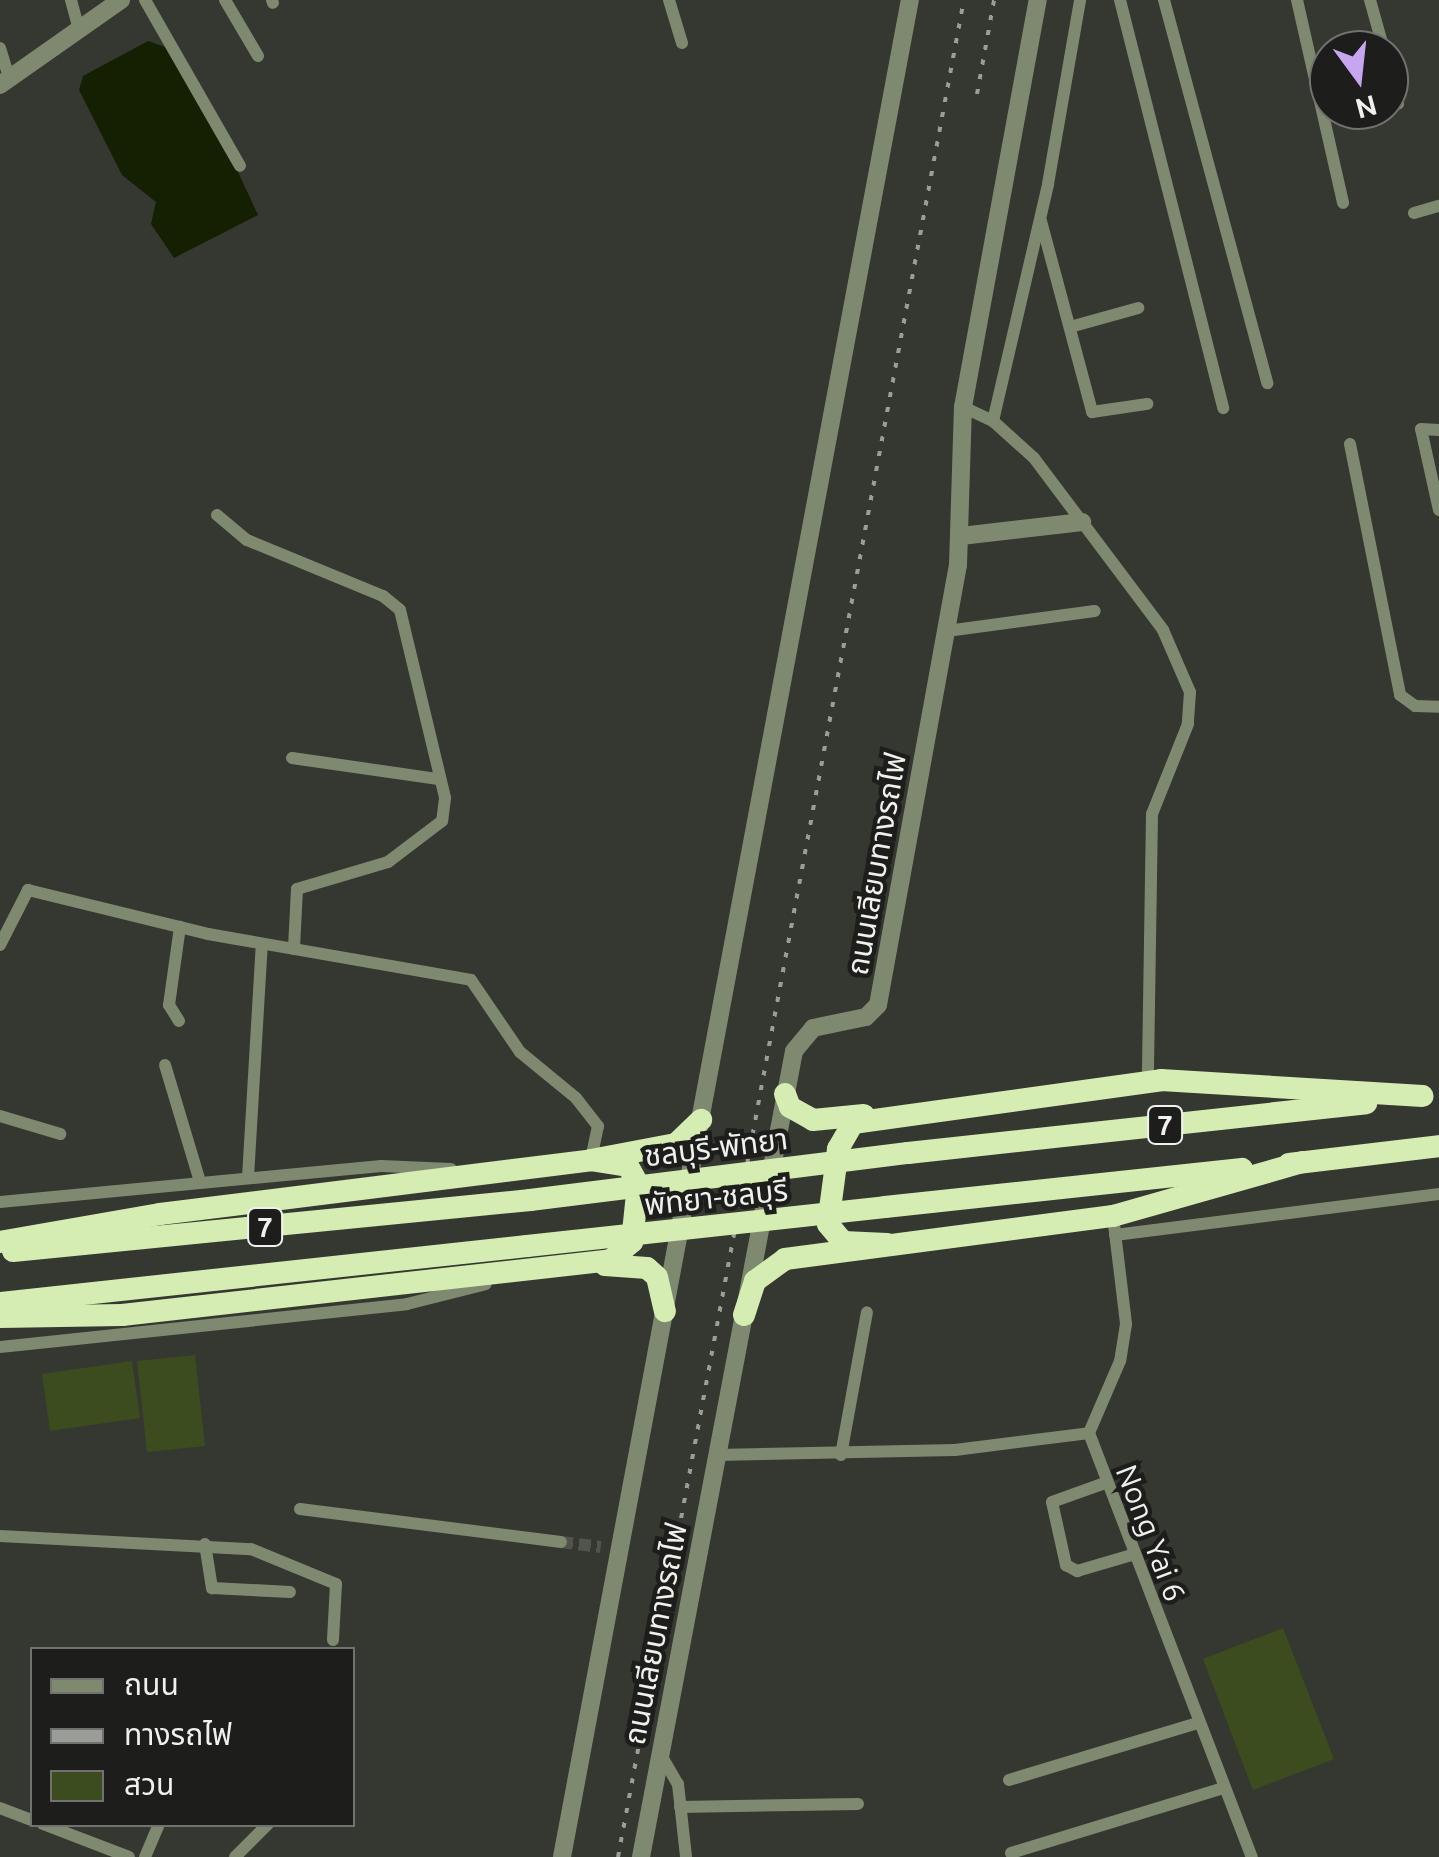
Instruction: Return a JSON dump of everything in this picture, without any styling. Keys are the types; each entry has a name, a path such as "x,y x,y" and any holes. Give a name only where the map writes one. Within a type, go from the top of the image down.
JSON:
{"highway":[{"path":"785,1094 800,1116 813,1120 1148,1081 1431,1095"},
{"name":"ชลบุรี-พัทยา","path":"0,1252 512,1202 1431,1095"},
{"path":"986,1100 848,1126 836,1157 830,1232 854,1244 887,1244 1114,1226 1302,1162"},
{"path":"0,1242 128,1218 590,1160 676,1144 701,1120"},
{"name":"พัทยา-ชลบุรี","path":"0,1303 1439,1148"},
{"path":"588,1265 627,1250 640,1202 628,1166 590,1160"},
{"path":"744,1315 756,1282 779,1262 887,1244"},
{"path":"0,1317 122,1315 588,1265 647,1268 658,1278 666,1311"}],"street":[{"path":"71,0 78,29"},
{"path":"0,48 5,81 121,0"},
{"path":"145,0 240,166"},
{"path":"225,0 258,56"},
{"path":"669,0 682,43"},
{"name":"ถนนเลียบทางรถไฟ","path":"562,1857 611,1549 666,1311 910,0"},
{"name":"ถนนเลียบทางรถไฟ","path":"641,1857 785,1094 802,1034 866,1017 878,1005 961,536 963,407 1038,0"},
{"path":"994,421 1040,219 1080,0"},
{"path":"1120,0 1222,408"},
{"path":"1164,0 1267,383"},
{"path":"1297,0 1343,203"},
{"path":"1370,0 1378,30"},
{"path":"1414,212 1439,206"},
{"path":"1040,219 1095,416 1147,404"},
{"path":"1070,328 1138,308"},
{"path":"963,407 994,421 1034,458 1162,630 1190,692 1188,724 1152,814 1148,1081"},
{"path":"1439,430 1421,429 1439,510"},
{"path":"1350,444 1400,695 1415,706 1439,707"},
{"path":"217,515 247,540 383,596 400,610 445,798 442,821 373,870 297,889 294,949"},
{"path":"961,536 1082,522"},
{"path":"947,631 1095,611"},
{"path":"292,758 438,779"},
{"path":"0,945 28,890 262,944 470,980 520,1052 576,1098 598,1126 590,1160"},
{"path":"179,1022 168,1006 180,927"},
{"path":"248,1177 262,944"},
{"path":"164,1065 200,1182"},
{"path":"0,1116 60,1134"},
{"path":"0,1202 381,1166 512,1171"},
{"path":"1114,1226 1439,1194"},
{"name":"Nong Yai 6","path":"1114,1226 1126,1324 1120,1362 1089,1432 1104,1483 1252,1857"},
{"path":"0,1347 406,1304 542,1270"},
{"path":"841,1455 867,1312"},
{"path":"717,1455 962,1450 1089,1432"},
{"path":"1104,1483 1052,1502 1066,1565 1077,1571 1132,1555"},
{"path":"300,1508 561,1542"},
{"path":"0,1536 205,1544 251,1550 328,1575 340,1598 333,1640"},
{"path":"205,1544 212,1588 290,1592"},
{"path":"1009,1780 1198,1724"},
{"path":"661,1755 678,1784 686,1857"},
{"path":"1012,1853 1224,1788"},
{"path":"680,1807 858,1804"},
{"path":"0,1808 30,1819"},
{"path":"51,1827 128,1857"},
{"path":"145,1857 158,1827"},
{"path":"235,1857 265,1827"}],"green space":[{"path":"195,1355 205,1446 147,1452 137,1361"},
{"path":"132,1361 140,1418 50,1431 42,1374"},
{"path":"1283,1628 1334,1759 1253,1790 1203,1659"}],"shaded area":[{"path":"148,41 168,48 220,133 258,215 174,258 151,224 156,202 122,175 79,90 83,76"}],"tunnel":[{"path":"561,1542 601,1547"}],"railway":[{"path":"618,1857 964,0"},
{"path":"977,94 994,0"}]}
